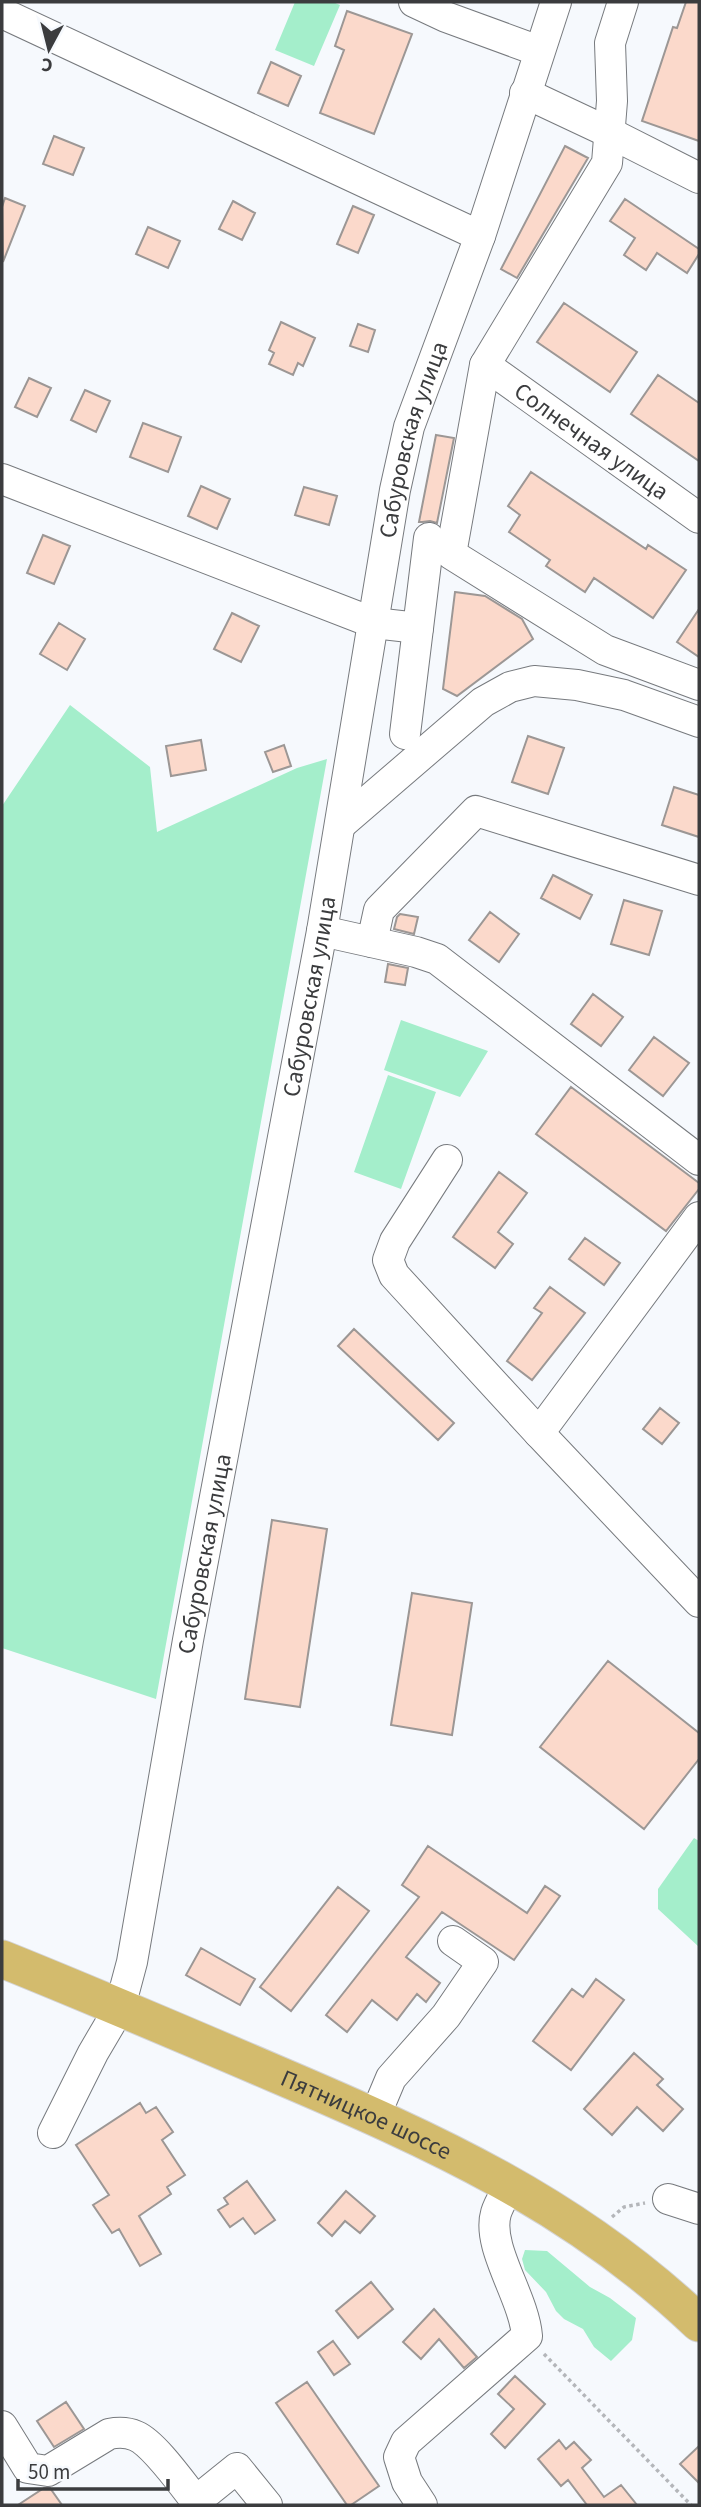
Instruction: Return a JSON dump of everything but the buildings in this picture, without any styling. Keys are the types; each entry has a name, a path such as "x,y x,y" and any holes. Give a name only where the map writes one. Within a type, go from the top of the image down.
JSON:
{"main road":[{"name":"Пятницкое шоссе","path":"2,1959 374,2116 511,2183 603,2242 664,2289 699,2323"}],"street":[{"path":"414,2 446,17 539,51"},
{"name":"Сабуровская улица","path":"54,2133 93,2053 120,2007 132,1962 188,1640 341,824 395,490 410,427 480,236 556,2"},
{"path":"623,2 610,43 612,100 607,163 485,365 451,554 605,650 699,685"},
{"path":"2,12 480,236"},
{"path":"525,93 699,178"},
{"name":"Солнечная улица","path":"485,365 699,518"},
{"path":"2,479 374,623 418,628"},
{"path":"405,734 429,538"},
{"path":"341,824 483,702 510,687 534,681 577,685 624,695 699,722"},
{"path":"372,942 379,910 476,811 699,880"},
{"path":"321,932 436,959 699,1160"},
{"path":"447,1160 395,1241 388,1260 394,1275 699,1602"},
{"path":"539,1433 699,1217"},
{"path":"374,2116 391,2078 446,2016 483,1962 453,1941"},
{"path":"422,2505 407,2482 399,2457 406,2442 527,2336 526,2318 495,2239 496,2214 511,2183"},
{"path":"668,2199 699,2209"},
{"path":"2,2426 29,2468 48,2472 109,2434 120,2432 135,2435 147,2442 197,2503 237,2468 267,2505"}],"path":[{"path":"604,2223 624,2207 668,2199"},
{"path":"527,2336 691,2505"}],"green space":[{"path":"295,2 333,2 340,5 314,66 275,50"},
{"path":"70,705 150,767 157,832 297,768 327,759 156,1699 2,1648 2,806"},
{"path":"401,1020 488,1051 460,1097 384,1070"},
{"path":"388,1075 436,1092 401,1189 354,1172"},
{"path":"694,1838 699,1841 699,1947 658,1909 658,1889"},
{"path":"525,2250 547,2251 590,2287 636,2318 632,2340 611,2361 594,2347 583,2329 564,2319 556,2311 546,2292 525,2270 522,2259"}]}
